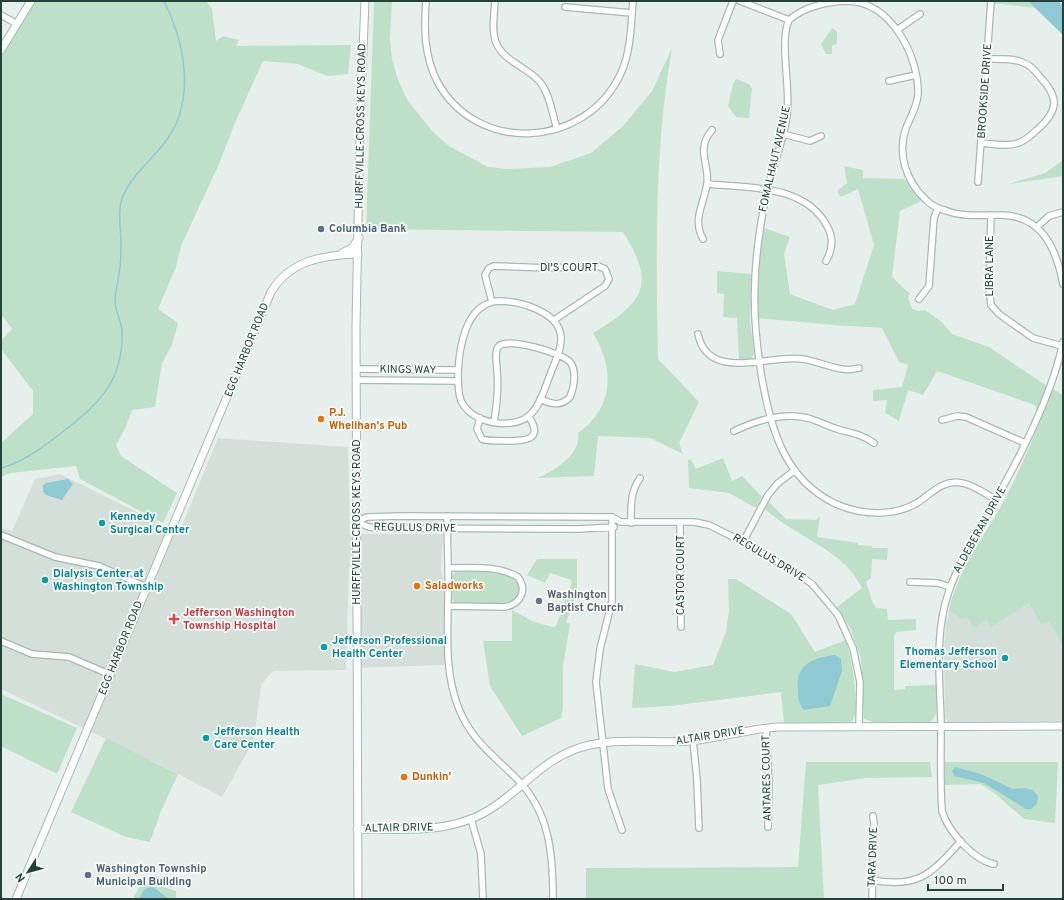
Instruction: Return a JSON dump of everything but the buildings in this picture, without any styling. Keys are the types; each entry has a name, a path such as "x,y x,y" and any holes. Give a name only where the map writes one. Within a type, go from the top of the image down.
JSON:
{"main road":[{"path":"1,50 31,1"},
{"name":"HURFFVILLE-CROSS KEYS ROAD","path":"358,899 356,328 359,238 360,114 365,1"},
{"path":"334,255 352,248 359,238"},
{"name":"EGG HARBOR ROAD","path":"16,899 271,292 282,277 298,265 311,259 334,255 358,254"},
{"name":"ALTAIR DRIVE","path":"357,828 435,828 453,825 471,819 496,806 543,767 559,756 581,747 602,744 693,740 766,728 859,726 1063,726"}],"street":[{"path":"426,1 424,32 427,56 438,82 455,104 475,120 499,130 517,134 533,134 557,129 570,124 586,116 604,100 621,73 626,59 632,13 632,1"},
{"path":"495,1 493,31 496,45 505,56 540,83 547,94 557,129"},
{"path":"720,54 718,40 733,1"},
{"path":"740,1 789,20 799,12 824,5 856,1 867,4 877,10 897,30 908,49 916,75 917,103 904,138 903,159 908,175 916,189 926,200 938,208 957,214 1017,216 1037,227 1049,241 1059,266 1063,284"},
{"name":"BROOKSIDE DRIVE","path":"978,182 991,1"},
{"path":"565,7 632,13"},
{"path":"897,30 920,14"},
{"path":"1,15 17,24"},
{"name":"FOMALHAUT AVENUE","path":"789,20 785,34 789,100 783,134 767,190 760,232 754,286 754,322 759,362 770,419 781,448 794,470 821,496 844,507 869,513 890,512 907,508 940,486 950,482 968,484 996,500"},
{"path":"981,143 1010,145 1021,142 1048,120 1052,113 1054,104 1053,96 1049,88 1029,65 1014,60 988,59"},
{"path":"889,81 916,75"},
{"path":"704,239 699,228 698,220 707,184 703,149 708,135 712,130"},
{"path":"783,134 810,141 821,136"},
{"path":"707,184 767,190 797,198 809,204 823,218 829,230 832,248 826,261"},
{"path":"920,299 928,286 934,218 938,208"},
{"path":"1037,227 1049,216 1063,212"},
{"name":"LIBRA LANE","path":"991,215 989,294 991,305 999,314 1033,338 1063,344"},
{"name":"DI'S COURT","path":"492,302 485,275 489,268 494,266 549,268 598,266 605,269 609,279 606,286 554,320"},
{"path":"492,302 508,302 538,309 554,320 561,336 557,355 540,399 529,417 512,423 494,422 480,418 468,411 462,402 459,392 458,370 461,342 466,328 478,311 492,302"},
{"path":"698,334 701,344 715,358 728,362 742,364 795,358 843,369 859,368"},
{"path":"494,422 499,392 496,355 500,345 512,343 557,355 569,361 573,367 572,394 565,402 558,404 540,399"},
{"name":"ALDEBERAN DRIVE","path":"994,864 984,861 961,841 946,824 942,811 940,637 943,615 950,587 962,561 996,500 1025,443 1050,385 1063,344"},
{"name":"KINGS WAY","path":"357,369 458,370"},
{"name":"KINGS WAY","path":"357,380 458,381"},
{"path":"734,431 770,419 788,415 804,417 862,436 874,443"},
{"path":"942,420 957,416 966,417 1025,443"},
{"path":"480,418 477,429 482,439 522,441 530,438 534,431 534,425 529,417"},
{"path":"743,542 768,495 777,484 794,470"},
{"path":"631,522 631,496 634,487 640,478"},
{"path":"401,516 401,528"},
{"name":"REGULUS DRIVE","path":"356,522 367,517 401,516 612,517 621,522 709,525 743,542 804,577 819,591 838,615 850,640 858,664 860,682 859,726"},
{"path":"447,516 448,666 452,688 458,708 478,743 522,784 540,811 549,838 553,859 553,899"},
{"path":"612,517 612,601 600,649 597,676 602,744 608,789 622,830"},
{"name":"REGULUS DRIVE","path":"356,522 369,527 401,528 612,528"},
{"path":"612,528 621,522"},
{"name":"CASTOR COURT","path":"680,523 681,627"},
{"path":"1,535 50,555 99,566 146,587"},
{"path":"448,568 486,568 501,571 518,578 523,588 521,598 512,606 448,606"},
{"path":"910,582 938,583 950,587"},
{"path":"1,641 32,654 69,657 111,675"},
{"name":"ANTARES COURT","path":"766,728 769,784 768,827"},
{"path":"693,740 697,780 699,828"},
{"name":"TARA DRIVE","path":"872,899 873,816"},
{"path":"471,819 481,854 483,899"},
{"path":"872,880 908,882 921,878 939,865 961,841"}],"shaded area":[{"name":"Jefferson Washington Township Hospital","path":"218,438 348,447 350,534 443,534 441,569 444,586 444,665 356,668 356,567 349,567 346,670 274,671 271,673 261,685 254,740 222,797 161,765 1,689 1,528 12,531 35,479 60,474 179,533"},
{"path":"1063,524 1063,721 948,722 945,718 944,649 946,625 951,602 968,559"}],"green space":[{"path":"34,1 206,1 212,9 216,41 223,36 239,40 236,46 351,45 348,74 327,76 298,64 263,61 234,125 219,164 181,246 176,267 158,309 178,323 172,345 162,363 155,407 132,410 125,429 116,445 121,456 177,493 163,523 80,479 76,466 10,473 1,477 1,443 33,414 33,391 1,349 1,341 12,329 1,314 1,52"},
{"path":"374,1 392,1 390,39 392,59 398,80 408,101 433,132 449,146 488,167 507,169 550,167 591,153 623,126 652,91 672,48 666,87 659,164 657,242 658,359 699,402 679,443 683,454 650,438 598,436 594,476 538,478 552,471 566,461 576,448 578,433 590,423 599,412 604,400 607,387 605,360 593,333 624,312 640,291 642,279 640,266 634,250 623,232 366,229"},
{"path":"992,1 1030,1 1035,8 992,3"},
{"path":"832,28 837,31 837,44 832,46 832,54 826,54 821,44"},
{"path":"736,79 749,84 752,88 749,118 736,117 728,106 733,84"},
{"path":"1063,160 1063,176 1009,184 1045,173"},
{"path":"844,166 863,170 863,178 905,179 921,201 900,211 892,277 910,294 908,298 912,309 918,311 925,310 942,322 952,334 989,347 1063,395 1063,646 1049,622 1041,624 1029,603 991,627 986,620 974,628 967,617 962,620 957,615 949,611 953,595 966,565 1007,495 1041,420 1035,405 937,371 923,395 908,390 899,421 885,413 887,400 873,401 873,390 902,387 908,365 899,362 882,328 757,318 760,257 764,228 790,237 784,254 790,294 833,310 855,304 874,245 858,189 841,197 837,191 847,183"},
{"path":"717,271 751,274 750,321 754,354 750,360 739,361 737,318 723,317 724,294 717,293"},
{"path":"723,458 732,481 742,476 762,497 756,508 729,493 689,488 688,460 691,459 696,469"},
{"path":"769,502 786,519 816,520 820,516 817,537 858,543 858,545 872,546 872,548 888,548 887,560 872,559 871,578 866,582 872,601 876,608 887,609 888,620 916,619 916,630 896,632 894,636 894,690 905,689 905,686 936,685 937,707 936,713 931,721 927,723 873,722 864,719 861,658 851,630 837,607 862,588 852,572 841,561 786,525 765,509"},
{"path":"537,559 577,559 577,594 566,622 570,624 563,666 563,708 561,718 522,736 490,686 483,641 512,641 512,610 534,622 553,627 556,626 572,582 571,580 550,573 545,583 527,575"},
{"path":"483,572 503,575 511,578 517,583 520,589 519,594 509,603 455,603 453,601 450,585 453,573"},
{"path":"728,579 736,579 791,614 815,652 846,640 854,682 856,706 855,716 852,722 784,724 781,692 670,706 632,708 635,664 674,672 713,665 726,632 729,611"},
{"path":"1,694 77,728 57,774 1,746"},
{"path":"106,738 178,774 161,811 150,842 126,837 71,812"},
{"path":"806,762 930,762 932,777 866,778 818,785 824,899 586,899 586,868 798,867"},
{"path":"945,762 1058,762 1055,823 1024,819 993,792 980,784 945,785"},
{"path":"143,880 176,891 176,899 133,899"}],"water":[{"path":"1028,1 1058,1 1063,5 1063,35"},
{"path":"68,479 73,484 62,500 46,495 43,491 43,485 46,483"},
{"path":"835,655 841,659 842,671 830,706 804,710 799,703 798,696 799,674 807,664 820,658"},
{"path":"955,767 981,774 1013,789 1025,788 1033,790 1038,796 1037,804 1031,809 1026,809 984,783 954,776 952,771"},
{"path":"152,886 169,899 139,899 144,890"}],"waterway":[{"path":"1,468 18,462 78,420 108,388 119,362 122,347 122,330 116,308 115,294 121,259 121,202 128,186 138,172 162,146 173,130 180,112 184,94 184,75 178,37 172,18 164,1"}],"place":[{"name":"Columbia Bank","path":"321,229"},
{"name":"P.J. Whelihan's Pub","path":"321,419"},
{"name":"Kennedy Surgical Center","path":"102,523"},
{"name":"Dialysis Center at Washington Township","path":"45,580"},
{"name":"Saladworks","path":"417,586"},
{"name":"Washington Baptist Church","path":"539,601"},
{"name":"Jefferson Washington Township Hospital","path":"174,619"},
{"name":"Jefferson Professional Health Center","path":"324,647"},
{"name":"Thomas Jefferson Elementary School","path":"1005,658"},
{"name":"Jefferson Health Care Center","path":"206,738"},
{"name":"Dunkin'","path":"404,777"},
{"name":"Washington Township Municipal Building","path":"88,875"}]}
